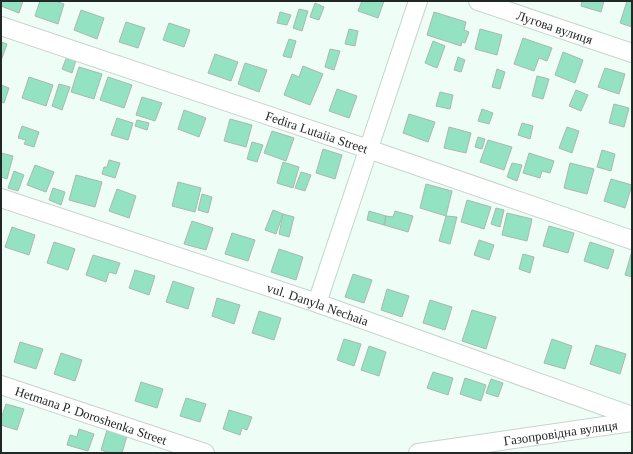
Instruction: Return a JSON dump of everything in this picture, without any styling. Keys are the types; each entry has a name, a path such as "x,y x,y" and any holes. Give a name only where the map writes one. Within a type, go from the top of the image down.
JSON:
{"street":[{"path":"317,303 418,1"},
{"name":"Лугова вулиця","path":"478,1 632,53"},
{"name":"Fedira Lutaiia Street","path":"1,26 368,149 632,240"},
{"name":"vul. Danyla Nechaia","path":"1,198 317,303 632,416"},
{"name":"Hetmana P. Doroshenka Street","path":"1,385 205,453"},
{"name":"Газопровідна вулиця","path":"418,453 632,422"}],"building":[{"path":"1,1 23,1 19,13 1,6"},
{"path":"40,1 55,1 64,4 58,24 35,16"},
{"path":"362,1 384,1 378,18 358,11"},
{"path":"582,1 604,1 601,12 581,6"},
{"path":"627,1 632,1 632,27 620,23"},
{"path":"315,3 324,7 319,20 310,17"},
{"path":"299,9 308,11 302,31 293,28"},
{"path":"81,10 104,18 97,39 74,30"},
{"path":"280,12 291,15 287,25 277,23"},
{"path":"434,12 466,22 464,30 469,32 465,43 462,42 461,46 427,35"},
{"path":"126,22 145,28 138,48 119,42"},
{"path":"169,23 190,30 184,47 163,40"},
{"path":"349,29 358,31 355,46 345,44"},
{"path":"480,29 502,35 497,55 475,49"},
{"path":"523,38 552,48 547,61 539,58 534,71 514,64"},
{"path":"289,39 296,41 291,58 283,56"},
{"path":"433,41 445,46 437,68 425,63"},
{"path":"1,42 7,44 1,61"},
{"path":"330,49 340,51 334,70 325,67"},
{"path":"563,52 583,60 575,83 555,75"},
{"path":"68,54 77,57 72,73 62,69"},
{"path":"215,54 238,62 231,81 208,73"},
{"path":"458,57 465,60 461,72 454,70"},
{"path":"245,63 267,70 259,92 238,84"},
{"path":"303,66 323,74 310,105 284,95 292,74 299,77"},
{"path":"79,67 102,74 94,99 71,92"},
{"path":"605,68 625,74 619,94 598,87"},
{"path":"497,69 505,72 500,89 492,87"},
{"path":"537,76 549,79 543,99 532,96"},
{"path":"29,77 53,85 46,106 22,98"},
{"path":"108,77 132,85 124,108 100,100"},
{"path":"59,84 70,87 62,110 52,106"},
{"path":"1,85 9,88 4,103 1,102"},
{"path":"337,89 357,96 349,118 329,111"},
{"path":"576,90 588,95 581,111 569,106"},
{"path":"440,92 453,95 450,109 436,106"},
{"path":"142,97 162,103 155,121 136,115"},
{"path":"614,104 629,108 624,127 609,123"},
{"path":"482,109 493,113 489,124 478,121"},
{"path":"184,110 206,118 199,137 178,129"},
{"path":"409,114 435,122 428,142 403,133"},
{"path":"117,118 133,123 128,140 111,135"},
{"path":"230,119 252,125 246,147 224,141"},
{"path":"137,120 149,123 147,130 135,126"},
{"path":"522,123 533,126 530,139 518,135"},
{"path":"22,126 39,132 34,147 24,144 26,140 18,138"},
{"path":"449,127 471,133 466,153 444,148"},
{"path":"567,127 579,131 572,153 559,148"},
{"path":"272,131 294,138 286,161 264,153"},
{"path":"478,137 485,139 482,149 475,147"},
{"path":"488,140 512,147 504,170 480,162"},
{"path":"252,142 263,145 257,162 247,159"},
{"path":"323,149 342,155 335,179 316,173"},
{"path":"602,150 615,154 611,171 597,167"},
{"path":"1,153 13,156 7,179 1,177"},
{"path":"529,153 554,161 550,173 542,171 540,178 523,173"},
{"path":"109,160 120,163 115,178 102,174 104,167 107,167"},
{"path":"283,162 299,167 293,188 277,183"},
{"path":"512,163 522,165 517,181 507,177"},
{"path":"570,163 594,169 587,194 564,188"},
{"path":"35,165 54,172 46,192 27,185"},
{"path":"14,171 24,175 18,191 8,188"},
{"path":"301,172 311,175 305,191 295,188"},
{"path":"76,175 102,182 95,207 69,200"},
{"path":"611,179 632,185 625,208 604,201"},
{"path":"178,182 201,188 195,212 172,206"},
{"path":"426,184 452,191 446,216 420,208"},
{"path":"53,188 65,192 61,205 49,200"},
{"path":"117,189 136,196 129,218 109,211"},
{"path":"202,194 212,197 208,213 198,210"},
{"path":"467,200 491,207 484,229 461,222"},
{"path":"496,208 504,210 500,227 491,224"},
{"path":"273,210 283,214 276,234 265,230"},
{"path":"369,211 386,216 384,225 367,220"},
{"path":"395,211 413,216 408,232 384,225 386,216 393,217"},
{"path":"507,213 532,219 527,241 502,235"},
{"path":"283,214 294,217 289,237 279,234"},
{"path":"446,216 457,217 450,244 439,241"},
{"path":"192,221 213,228 206,250 184,244"},
{"path":"549,226 574,233 568,253 543,246"},
{"path":"12,227 35,235 29,255 5,247"},
{"path":"232,233 255,240 248,261 225,254"},
{"path":"479,240 494,245 489,260 474,255"},
{"path":"54,242 75,249 68,270 47,263"},
{"path":"590,242 614,250 608,269 584,261"},
{"path":"279,249 303,257 296,280 271,272"},
{"path":"632,251 632,277 625,275"},
{"path":"523,254 534,257 530,273 519,269"},
{"path":"93,255 120,263 116,274 109,272 106,282 86,275"},
{"path":"135,270 155,276 149,295 129,288"},
{"path":"353,274 372,280 364,303 345,297"},
{"path":"173,281 194,288 188,309 166,302"},
{"path":"387,289 409,296 402,317 381,310"},
{"path":"217,298 240,305 234,324 212,316"},
{"path":"430,300 452,307 445,330 423,323"},
{"path":"472,310 496,317 486,349 462,341"},
{"path":"259,311 281,318 274,340 252,333"},
{"path":"344,339 361,344 354,366 337,360"},
{"path":"552,339 572,346 565,369 544,363"},
{"path":"20,342 43,349 36,369 14,362"},
{"path":"596,345 626,354 620,374 590,364"},
{"path":"369,346 386,352 379,376 361,370"},
{"path":"61,353 82,360 75,381 54,374"},
{"path":"433,372 453,378 448,395 427,388"},
{"path":"465,378 486,385 481,401 460,394"},
{"path":"491,379 503,383 498,397 486,393"},
{"path":"141,382 163,389 157,408 135,401"},
{"path":"186,398 206,404 200,422 180,416"},
{"path":"6,404 24,409 17,430 1,425 1,419"},
{"path":"229,410 252,417 247,430 242,428 240,435 223,429"},
{"path":"79,429 94,434 88,451 67,445 70,435 77,437"},
{"path":"107,430 127,436 122,453 110,453 101,450"}]}
